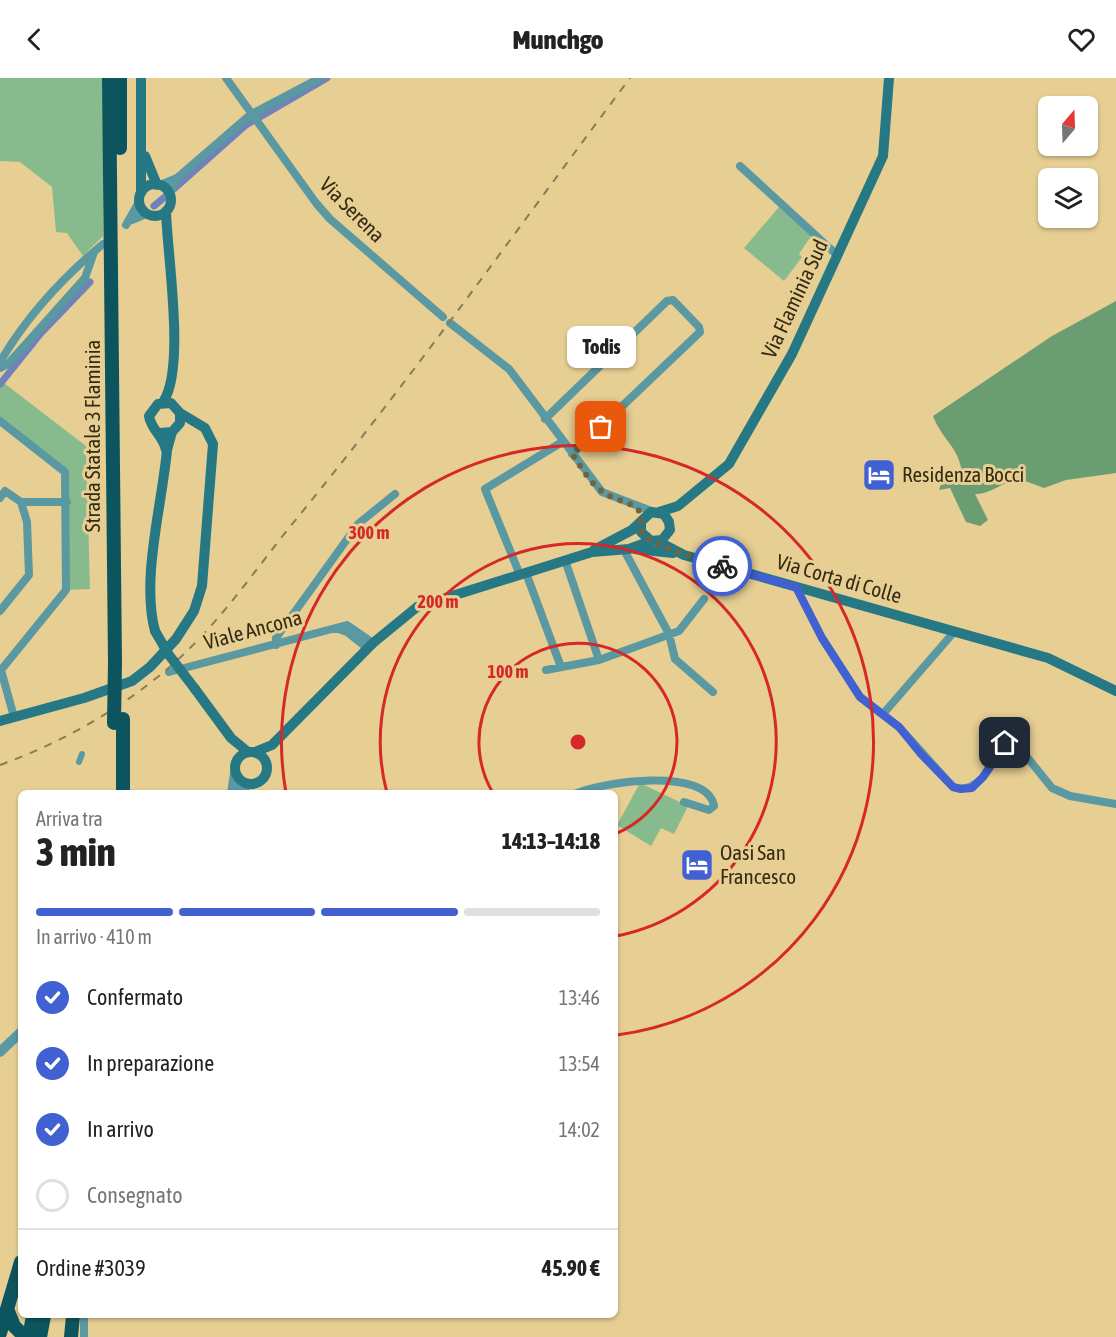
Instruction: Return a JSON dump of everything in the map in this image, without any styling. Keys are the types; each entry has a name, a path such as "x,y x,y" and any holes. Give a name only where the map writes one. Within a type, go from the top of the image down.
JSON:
{"highway":[{"name":"Strada Statale 3 Flaminia","path":"110,78 119,663"},
{"name":"Strada Statale 3 Flaminia","path":"114,790 119,663 120,78"},
{"name":"Strada Statale 3 Flaminia","path":"118,721 123,790"},
{"path":"0,1333 18,1273"},
{"path":"8,1309 14,1326 27,1337 32,1318"},
{"path":"40,1337 44,1318"},
{"path":"64,1336 77,1318"}],"main road":[{"path":"141,78 143,147 140,198 148,215 159,222 170,241"},
{"name":"Via Flaminia Sud","path":"641,521 657,512 678,506 720,473 741,446 792,354 883,156 889,78"},
{"path":"143,147 148,165 159,185 170,194 171,203 159,216 148,215"},
{"path":"140,198 148,186 159,185"},
{"path":"166,211 174,311 170,386 163,402 153,407 149,416 152,426 160,433 166,450"},
{"path":"170,386 178,410 175,430 166,450 151,585 155,631 231,738 247,754 265,760"},
{"path":"0,721 84,698 132,681 150,667 176,639 194,611 202,586 213,444 209,432 163,402"},
{"path":"160,433 194,422"},
{"name":"Via Flaminia Sud","path":"654,541 669,528 678,506"},
{"path":"657,512 669,528"},
{"path":"641,521 644,536 654,541"},
{"path":"621,547 641,521"},
{"name":"Via Corta di Colle","path":"669,528 674,543 687,556"},
{"path":"272,745 247,754 235,773 240,781 248,785 263,780 268,770 265,760 272,745 370,646 424,603 592,552 654,541"},
{"name":"Via Corta di Colle","path":"654,541 687,556 1057,661 1116,691"},
{"path":"621,547 687,556"}],"street":[{"name":"Via Serena","path":"226,78 250,115 330,219 447,320 509,369 602,492 657,512"},
{"path":"159,185 177,178 250,115 320,78"},
{"path":"740,166 837,255"},
{"path":"170,194 177,178"},
{"path":"140,198 126,225 148,215"},
{"path":"0,362 16,334 40,304 103,244"},
{"path":"0,368 8,364 85,278 94,251"},
{"path":"545,418 667,301 674,300 699,327 700,332 572,454"},
{"path":"0,421 65,472 67,502 66,590 1,669 14,717"},
{"path":"561,668 485,489 562,442"},
{"path":"0,498 5,491 21,502 67,502"},
{"path":"276,645 276,638 358,524 395,494"},
{"path":"0,611 29,575 27,522 21,502"},
{"path":"633,503 640,512 641,521"},
{"path":"621,547 669,634 675,659 713,692"},
{"path":"565,560 599,660"},
{"path":"796,587 822,638 860,697 899,727 953,787 972,788 983,777 1005,743 1014,741 1052,788 1070,796 1116,804"},
{"path":"546,670 599,660 679,631 704,599"},
{"name":"Viale Ancona","path":"169,672 346,625 370,646"},
{"path":"336,628 370,646"},
{"path":"883,714 954,632"},
{"path":"353,663 356,653 354,639"},
{"path":"78,762 81,754"},
{"path":"233,790 235,773"},
{"path":"591,790 615,784 666,780 707,793 714,806 709,810 684,802"},
{"path":"239,790 248,785"},
{"path":"0,1052 18,1035"},
{"path":"77,1318 84,1337"}],"green space":[{"path":"0,78 103,78 103,236 83,256 67,233 56,232 52,187 20,162 0,161"},
{"path":"779,207 811,236 799,254 802,257 784,281 744,248"},
{"path":"1116,301 1116,473 1066,480 1044,488 1017,478 990,491 975,494 988,520 980,526 966,522 950,488 939,490 943,478 962,474 958,457 933,416 1052,336"},
{"path":"0,380 86,446 90,589 67,590 66,472 0,419"},
{"path":"640,783 688,806 674,834 661,828 651,846 618,826"}],"waterway":[{"path":"174,189 246,125 327,78"},
{"path":"154,206 166,196"},
{"path":"0,384 41,333 90,282"}],"railway":[{"path":"0,765 53,743 130,698 176,662 210,627 383,409 630,78"}],"way so far":[{"path":"601,427 572,454 593,484 610,497 633,503 640,512 641,532 647,539 657,541 684,555 722,566"}],"place":[{"name":"Todis","path":"601,427"},
{"name":"Residenza Bocci","path":"879,475"},
{"name":"Oasi San Francesco","path":"697,865"}],"route":[{"path":"722,566 796,587 822,638 860,697 899,727 953,787 972,788 983,777 1005,743"}]}
